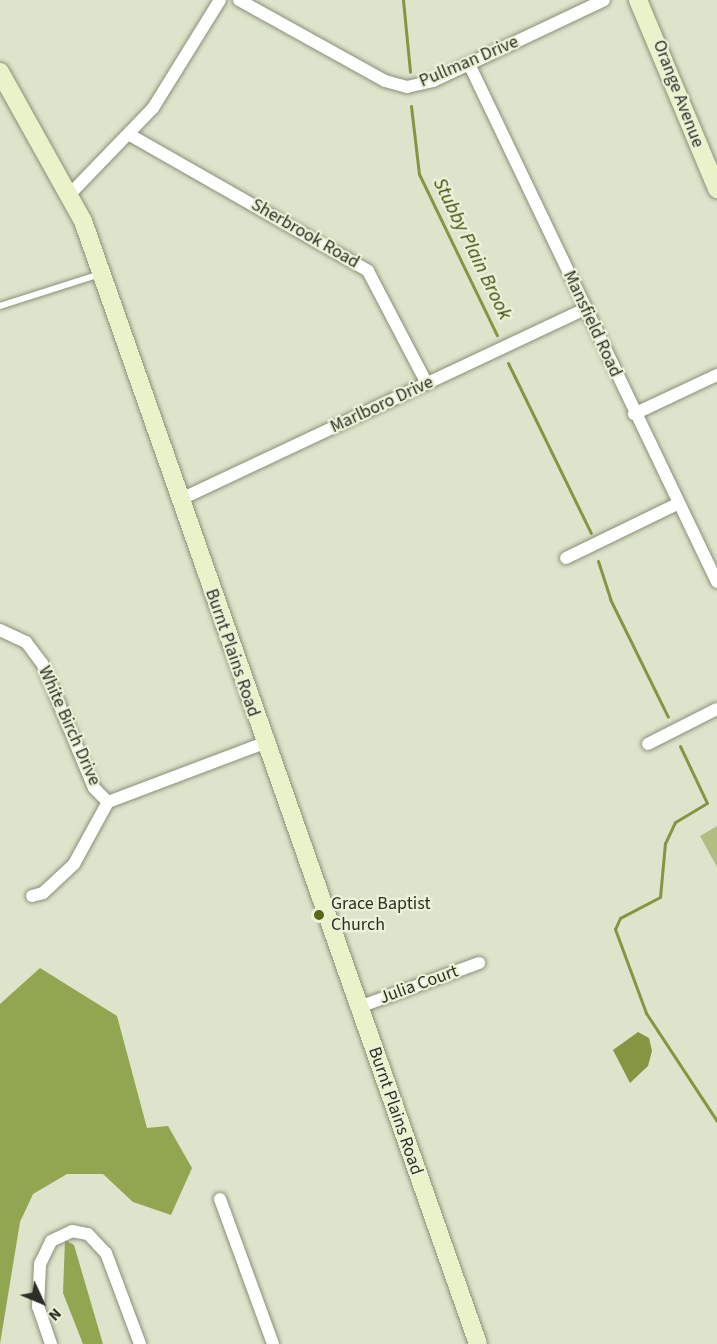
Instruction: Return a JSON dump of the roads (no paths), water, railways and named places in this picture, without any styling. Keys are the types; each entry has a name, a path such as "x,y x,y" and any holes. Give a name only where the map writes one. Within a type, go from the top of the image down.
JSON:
{"main road":[{"name":"Orange Avenue","path":"638,0 717,189"},
{"name":"Burnt Plains Road","path":"0,72 70,194 101,274 264,743 478,1344"}],"street":[{"path":"70,194 130,135 170,84 219,0"},
{"name":"Pullman Drive","path":"239,0 397,85 424,85 604,0"},
{"name":"Mansfield Road","path":"470,64 634,414 717,582"},
{"name":"Sherbrook Road","path":"130,135 368,271 427,384"},
{"name":"Marlboro Drive","path":"179,500 585,309"},
{"path":"634,414 717,375"},
{"path":"566,558 677,504"},
{"name":"White Birch Drive","path":"0,630 27,642 42,663 94,788 108,802"},
{"path":"648,744 717,709"},
{"path":"33,896 43,893 74,864 108,802 264,743"},
{"name":"Julia Court","path":"359,1007 478,963"},
{"path":"220,1199 273,1344"},
{"path":"51,1344 38,1307 40,1264 51,1241 72,1231 88,1234 106,1252 140,1344"}],"lane":[{"path":"0,306 101,274"}],"waterway":[{"name":"Stubby Plain Brook","path":"403,0 410,72"},
{"name":"Stubby Plain Brook","path":"411,106 419,174 497,335"},
{"name":"Stubby Plain Brook","path":"508,363 591,533"},
{"name":"Stubby Plain Brook","path":"598,561 610,599 668,717"},
{"name":"Stubby Plain Brook","path":"680,746 707,803 675,822 665,843 660,897 620,918 615,929 646,1013 717,1121"}],"place":[{"name":"Grace Baptist Church","path":"319,915"}]}
